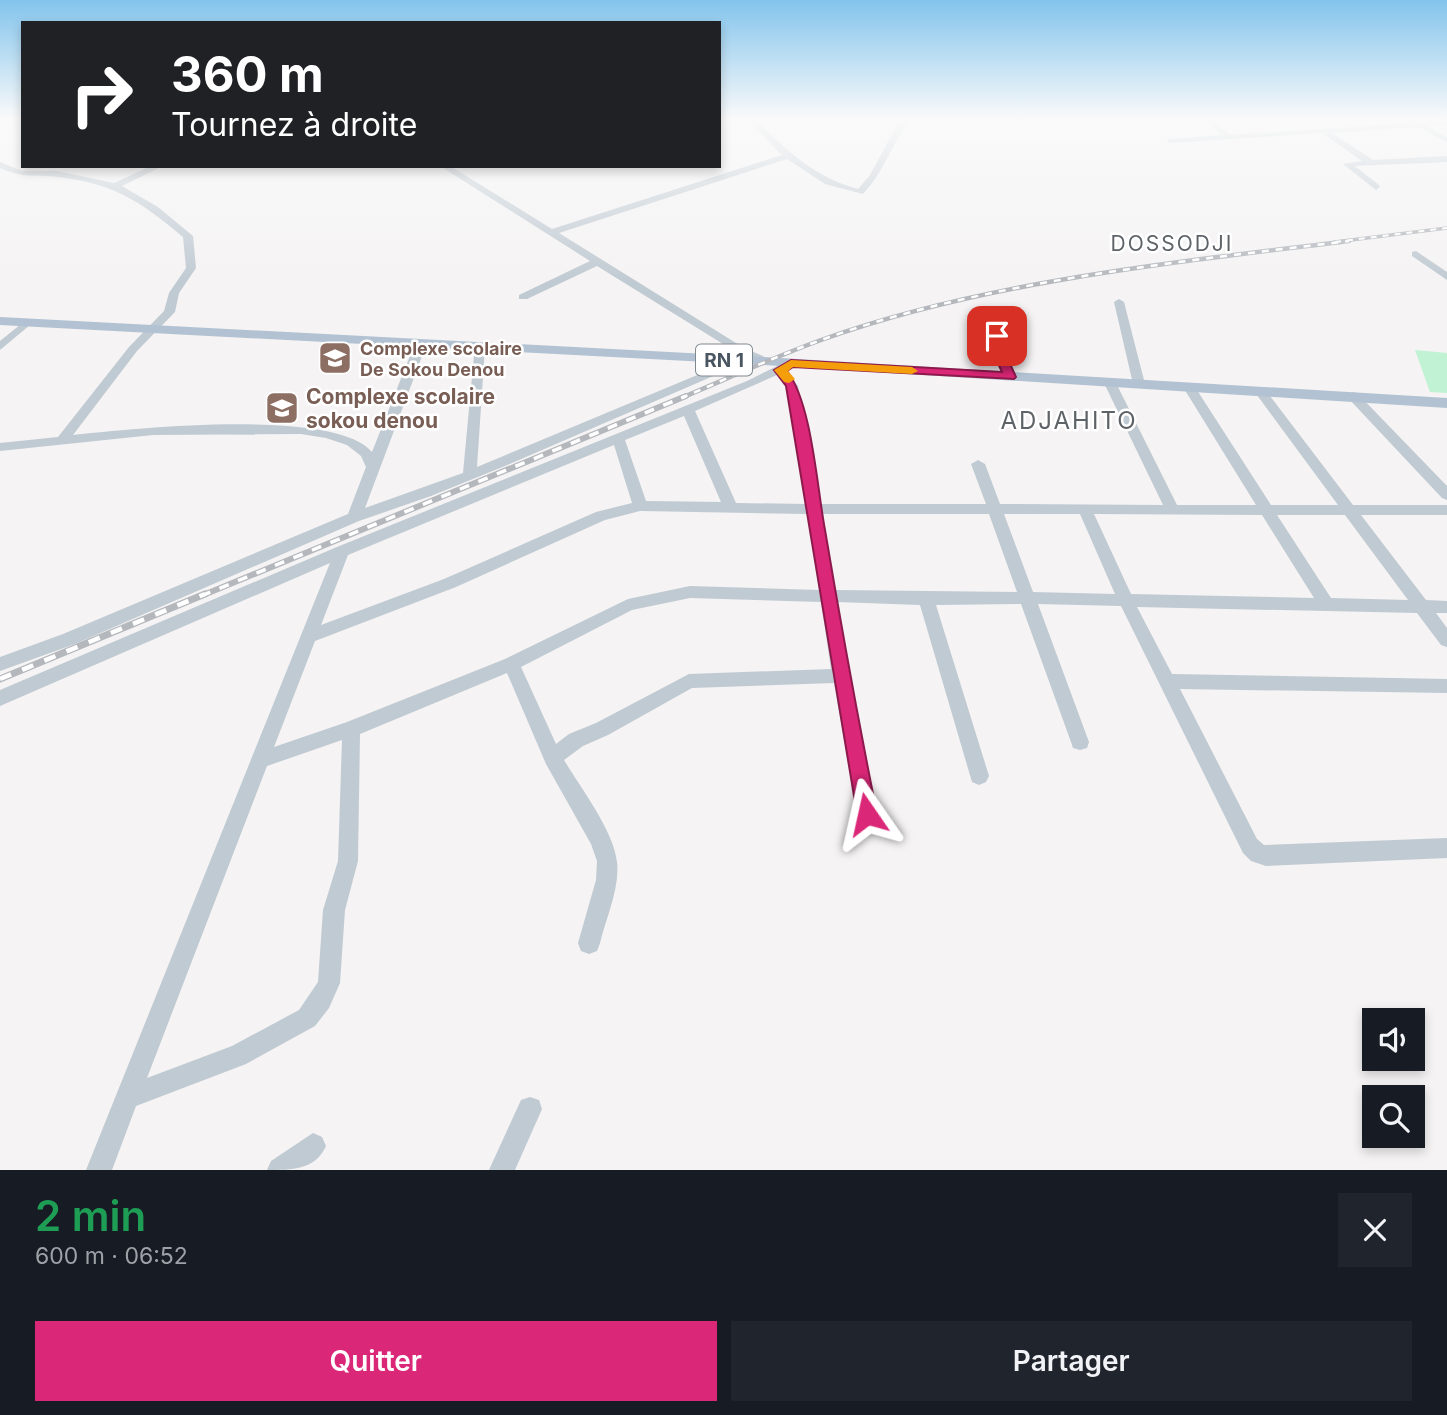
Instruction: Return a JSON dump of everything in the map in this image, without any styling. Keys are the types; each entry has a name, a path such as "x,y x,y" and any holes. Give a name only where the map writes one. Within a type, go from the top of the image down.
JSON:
{"main road":[{"name":"RN 1","path":"0,321 155,327 479,347 737,357 786,367 1447,402"}],"street":[{"path":"20,174 57,174 115,186 155,209 184,230 188,236 191,268 174,293 169,312 133,349 62,440"},
{"path":"115,186 142,174"},
{"path":"456,174 597,262 737,357"},
{"path":"550,233 733,174"},
{"path":"815,174 860,192 873,174"},
{"path":"1358,174 1376,187"},
{"path":"1416,254 1447,277"},
{"path":"523,298 597,262"},
{"path":"1119,302 1139,384"},
{"path":"993,314 1001,357 1010,377"},
{"path":"0,347 26,323"},
{"path":"354,517 421,343"},
{"path":"470,475 479,347"},
{"path":"0,664 69,639 354,517 470,475 737,357"},
{"path":"0,698 342,551 688,410 786,367 792,386 867,814"},
{"path":"1110,383 1172,510"},
{"path":"1189,387 1327,605"},
{"path":"1260,391 1352,510 1447,640"},
{"path":"1353,396 1447,495"},
{"path":"688,410 732,508"},
{"path":"0,447 194,429 302,430 320,432 349,442 365,451 373,467"},
{"path":"618,438 640,506"},
{"path":"978,464 1080,742"},
{"path":"309,636 450,583 592,520 640,506 993,510 1447,510"},
{"path":"1085,510 1126,600 1250,846 1258,854 1266,856 1447,848"},
{"path":"99,1170 342,551"},
{"path":"260,760 351,729 511,664 628,605 646,599 690,592 926,599 1026,598 1447,607"},
{"path":"926,599 979,776"},
{"path":"69,639 77,666"},
{"path":"511,664 553,758 600,839 607,861 606,880 589,943"},
{"path":"553,758 576,740 602,729 689,681 841,676"},
{"path":"1167,681 1447,686"},
{"path":"128,1097 238,1056 307,1018 321,1000 329,983 334,910 348,860 351,729"},
{"path":"502,1170 530,1109"},
{"path":"280,1170 313,1146"}],"green space":[{"path":"1415,350 1447,353 1447,393 1430,392"}],"railway":[{"path":"1335,242 1447,228"},
{"path":"681,398 824,339 950,302 1083,276 1349,241"},
{"path":"201,596 686,396"},
{"path":"0,679 205,594"}],"slow traffic":[{"path":"789,379 780,370 791,363 912,371"}],"place":[{"name":"Complexe scolaire De Sokou Denou","path":"335,358"},
{"name":"Complexe scolaire sokou denou","path":"282,408"}],"district":[{"name":"DOSSODJI","path":"1172,243"},
{"name":"ADJAHITO","path":"1069,420"}],"route":[{"path":"867,814 812,509 801,429 792,386 780,370 791,363 1010,377 1001,357 997,336"}]}
